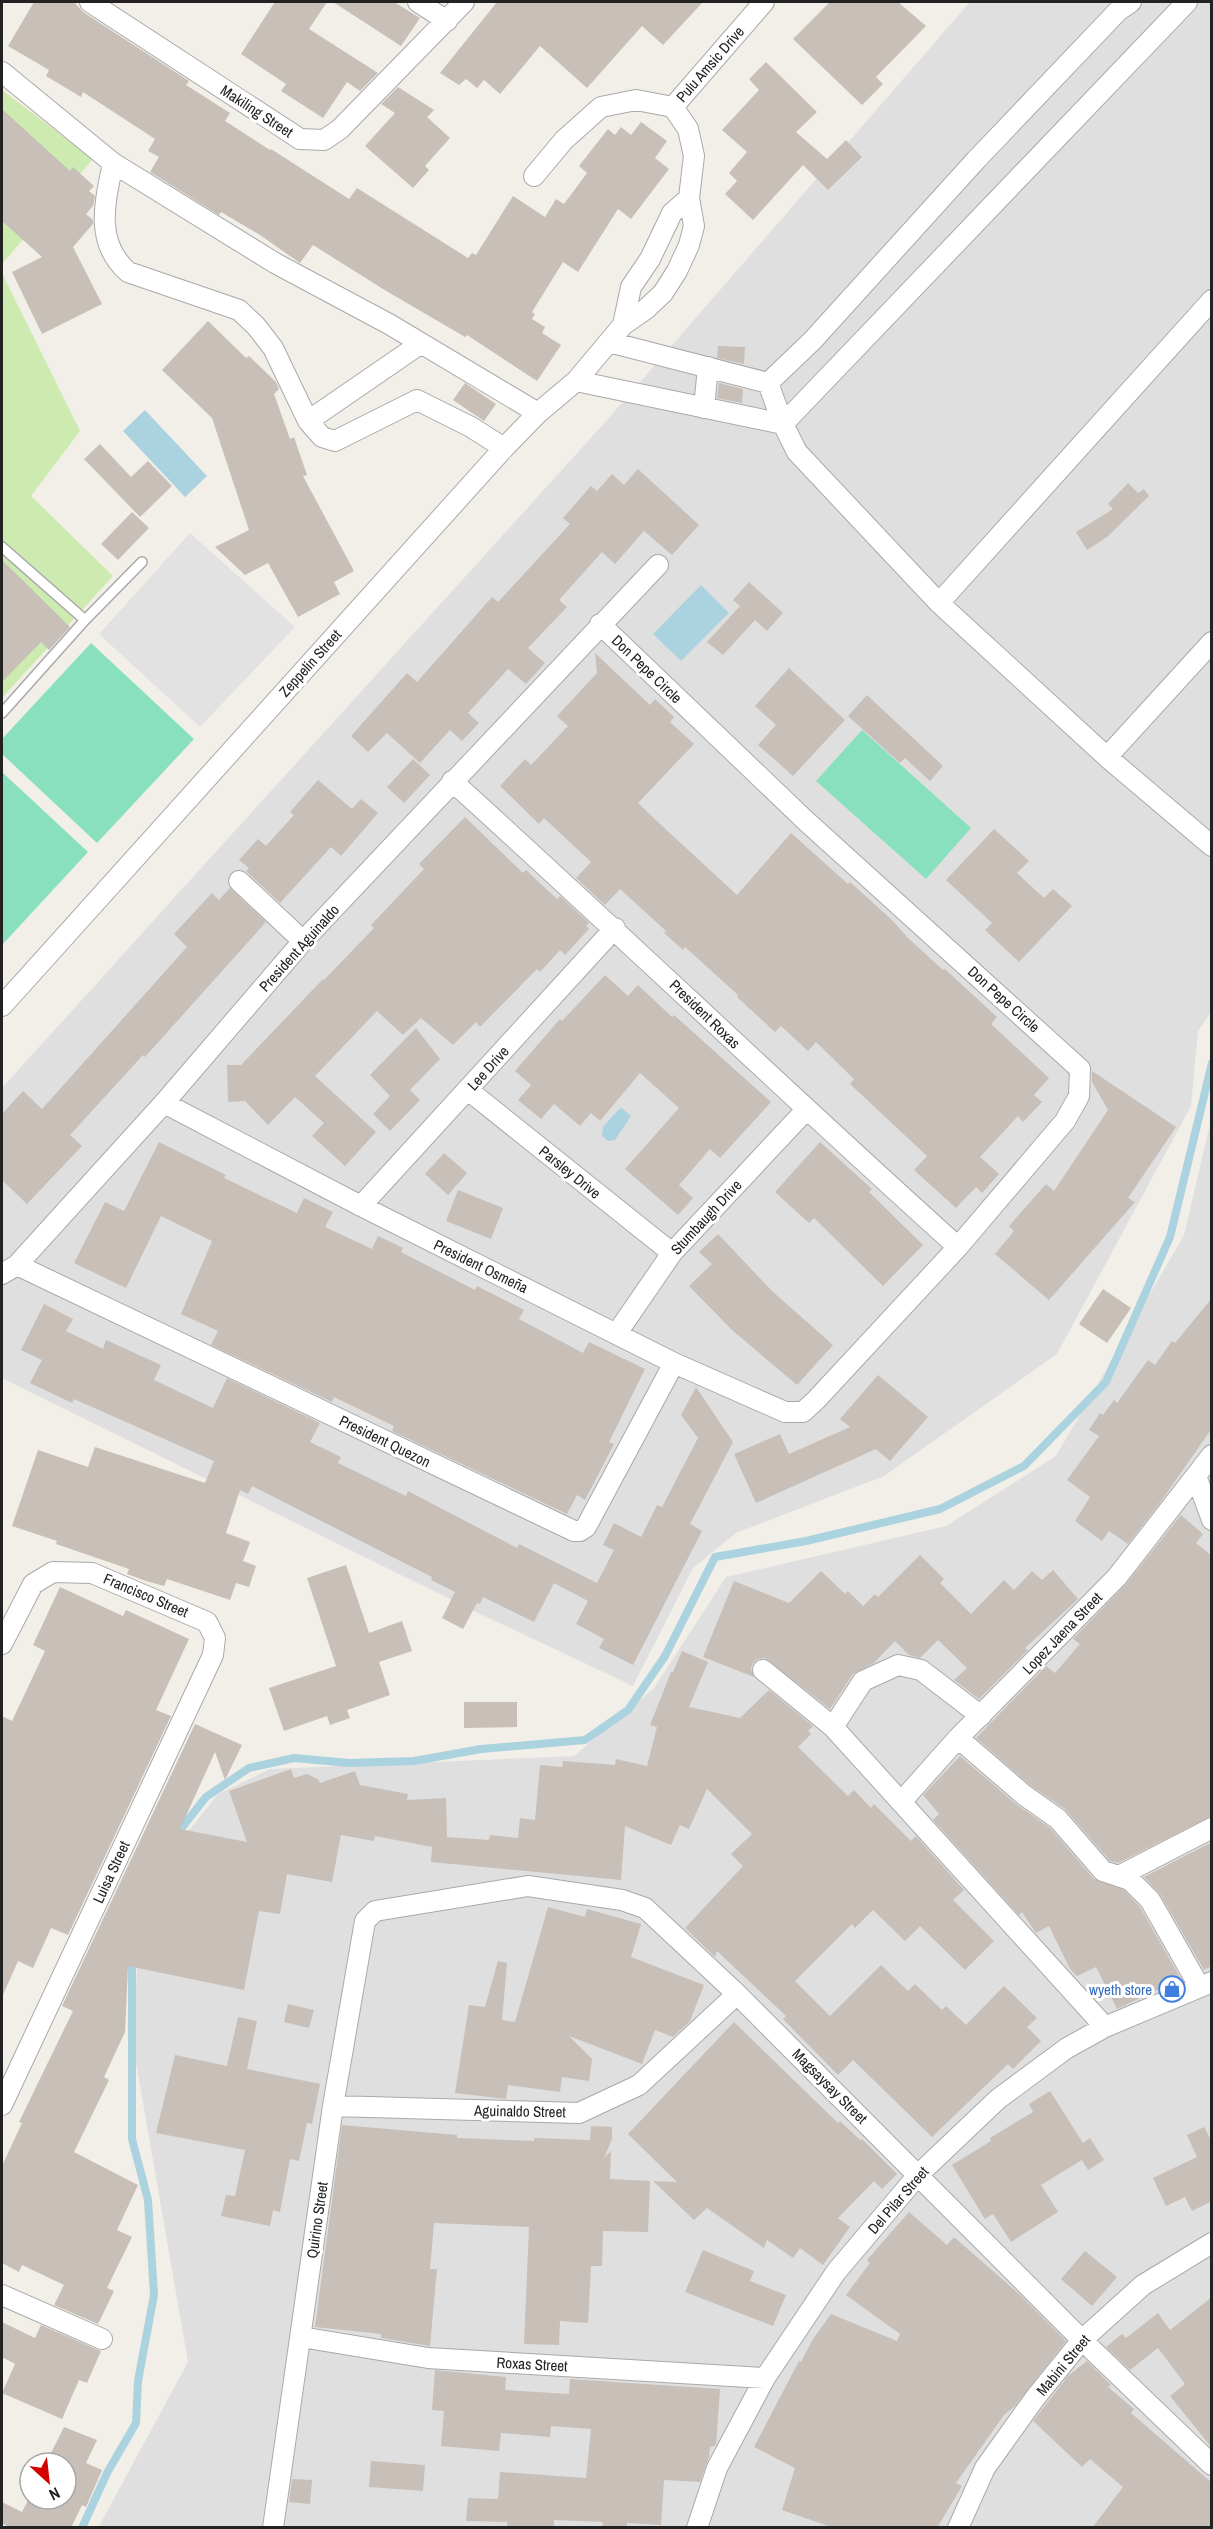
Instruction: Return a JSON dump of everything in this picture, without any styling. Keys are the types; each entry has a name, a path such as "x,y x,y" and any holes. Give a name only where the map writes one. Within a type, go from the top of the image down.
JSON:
{"street":[{"name":"Makiling Street","path":"90,2 300,139 316,140 324,140 340,129 464,2"},
{"path":"418,2 447,21"},
{"name":"Pulu Amsic Drive","path":"623,325 646,309 663,293 677,271 689,245 694,226 689,198 694,156 688,129 673,107 764,2"},
{"path":"768,383 813,340 976,160 1118,10 1131,2"},
{"path":"783,424 1187,2"},
{"path":"2,72 113,163 275,263 389,324 538,413"},
{"path":"534,176 564,140 601,107 636,100 673,107"},
{"path":"113,163 105,204 105,226 108,244 115,261 128,272 239,310 256,326 273,348 308,420 322,437 335,441 417,400 504,448"},
{"path":"623,325 631,287 650,259 672,213 689,198"},
{"path":"939,603 1212,300"},
{"name":"Zeppelin Street","path":"2,1006 504,448 538,413 576,381 623,325"},
{"path":"609,342 768,383"},
{"path":"308,420 420,344"},
{"path":"704,408 708,367"},
{"path":"576,381 783,424"},
{"path":"768,383 783,424 797,452 939,603 1107,757 1212,846"},
{"name":"President Aguinaldo","path":"9,1269 165,1103 303,941 658,565"},
{"name":"Don Pepe Circle","path":"600,624 806,821 1080,1069 1079,1096 1065,1121 958,1247 803,1412"},
{"path":"1107,757 1212,642"},
{"name":"President Roxas","path":"452,781 615,928 806,1110 958,1247"},
{"path":"239,881 303,941"},
{"name":"Lee Drive","path":"361,1206 615,928"},
{"name":"Parsley Drive","path":"468,1090 672,1253"},
{"name":"President Osmeña","path":"165,1103 361,1206 674,1363 785,1412 803,1412"},
{"name":"Stumbaugh Drive","path":"617,1333 672,1253 806,1110"},
{"name":"President Quezon","path":"9,1269 574,1531 580,1531 586,1527 674,1363"},
{"name":"Lopez Jaena Street","path":"901,1802 958,1737 1117,1577 1212,1455"},
{"path":"1196,1476 1212,1520"},
{"name":"Francisco Street","path":"2,1644 33,1584 53,1572 92,1572 207,1622 215,1638"},
{"name":"Luisa Street","path":"2,2105 213,1655 215,1638"},
{"path":"834,1727 863,1681 897,1665 921,1670 981,1716"},
{"path":"763,1670 834,1727 1105,2027"},
{"path":"958,1737 1024,1795 1058,1819 1103,1871 1130,1880 1150,1900 1205,1984"},
{"path":"1119,1876 1212,1828"},
{"name":"Magsaysay Street","path":"369,1915 375,1911 528,1886 622,1900 645,1908 736,1994 1082,2340 1212,2465"},
{"name":"Quirino Street","path":"273,2528 302,2337 333,2106 365,1921 369,1915"},
{"name":"Del Pilar Street","path":"697,2528 717,2468 765,2378 836,2272 918,2175 998,2099 1067,2048 1105,2027 1205,1984"},
{"name":"Aguinaldo Street","path":"333,2106 579,2112 639,2085 736,1994"},
{"name":"Mabini Street","path":"958,2528 985,2468 1035,2398 1082,2340 1143,2285 1212,2243"},
{"path":"2,2295 102,2339"},
{"name":"Roxas Street","path":"302,2337 428,2358 765,2378"}],"lane":[{"path":"2,547 85,620"},
{"path":"2,714 85,620 142,562"}],"shaded area":[{"path":"970,2 1211,2 1211,1012 1198,1031 1191,1106 1057,1354 884,1476 736,1533 693,1568 633,1686 476,1612 2,1378 2,1088 608,419"},
{"path":"190,533 295,627 200,727 99,634"},
{"path":"1211,1120 1211,2527 98,2528 188,2362 133,2045 139,1930 167,1858 218,1794 270,1769 574,1756 654,1688 726,1577 946,1526 1056,1456 1184,1235"}],"green space":[{"path":"2,90 93,159 2,264"},
{"path":"2,273 80,431 31,496 113,576 2,698"},
{"path":"91,643 194,739 97,843 2,754 2,739"},
{"path":"862,730 971,828 926,879 816,781"},
{"path":"2,772 88,852 2,945"}],"water":[{"path":"145,410 207,476 185,497 123,431"},
{"path":"701,585 729,613 681,661 653,634"},
{"path":"622,1108 631,1116 615,1140 608,1141 602,1136 603,1127"}],"building":[{"path":"34,2 74,2 83,12 189,81 186,85 230,113 225,121 349,199 357,188 468,258 472,253 476,255 513,196 545,217 556,199 564,204 587,173 579,166 608,129 615,135 621,127 631,135 641,122 667,141 655,158 669,169 631,219 618,209 578,272 563,262 532,312 535,314 532,319 545,327 542,333 561,345 537,381 467,335 465,337 313,245 300,263 260,235 221,212 219,215 150,172 159,157 148,151 155,139 83,92 81,97 46,76 49,70 8,46"},
{"path":"275,2 327,2 309,29 378,73 360,91 347,82 323,118 281,91 286,84 241,54"},
{"path":"333,2 394,2 420,18 401,46"},
{"path":"497,2 703,2 663,45 642,26 587,88 540,46 500,94 484,80 477,88 466,79 459,85 440,73"},
{"path":"830,2 898,2 926,26 876,77 883,84 862,105 793,39"},
{"path":"766,62 817,112 796,132 827,159 846,140 862,157 828,190 803,165 753,220 725,194 737,181 729,173 747,152 722,130 759,90 749,79"},
{"path":"398,87 434,110 427,117 450,138 425,166 429,170 413,188 365,146 395,113 381,104"},
{"path":"2,109 70,171 73,167 94,186 89,191 95,196 93,206 86,214 93,220 93,224 73,247 102,304 42,334 12,272 42,257 2,221"},
{"path":"208,321 246,358 249,356 276,382 279,389 274,394 290,439 294,437 307,475 303,476 354,571 334,582 340,594 298,617 268,563 245,575 215,547 249,530 212,418 162,370"},
{"path":"718,346 745,347 744,364 717,358"},
{"path":"465,383 496,404 484,421 453,400"},
{"path":"719,383 743,389 742,403 717,398"},
{"path":"100,444 131,477 148,461 172,486 140,517 84,459"},
{"path":"638,469 699,525 672,555 644,531 615,564 602,552 559,600 567,607 528,648 545,663 526,684 508,669 468,713 479,723 462,741 450,730 420,763 387,733 368,752 351,736 407,673 417,682 492,597 498,602 570,524 563,518 591,486 597,491 612,474 624,485"},
{"path":"1128,483 1138,493 1144,489 1149,496 1107,537 1087,550 1076,532 1113,509 1108,504"},
{"path":"132,512 149,528 118,560 101,544"},
{"path":"2,560 70,627 49,650 41,642 2,682"},
{"path":"749,582 783,613 767,631 755,620 723,655 707,642 740,606 733,600"},
{"path":"595,653 650,705 655,699 674,717 670,722 694,744 638,803 660,824 737,895 791,833 848,884 850,882 892,920 907,937 997,1017 991,1024 1049,1078 1034,1095 1042,1102 1023,1122 1018,1116 980,1157 999,1174 982,1193 976,1187 956,1208 914,1170 927,1156 850,1084 854,1079 816,1042 808,1051 781,1026 775,1032 685,947 683,950 664,933 666,931 620,889 605,905 576,878 591,862 544,818 539,824 500,786 525,759 531,765 568,726 557,716 597,673"},
{"path":"789,668 845,720 793,776 758,745 776,725 755,706"},
{"path":"867,695 943,766 930,781 905,758 900,763 848,716"},
{"path":"413,759 430,775 404,803 387,787"},
{"path":"318,780 352,809 361,799 378,813 341,856 331,847 280,903 246,871 249,868 239,860 258,839 266,846 294,815 290,812"},
{"path":"465,817 523,873 526,870 557,899 560,896 589,923 586,926 589,929 565,955 560,950 540,972 537,969 480,1027 476,1022 453,1045 421,1018 403,1035 377,1011 315,1076 376,1132 345,1166 312,1136 324,1123 295,1097 268,1125 245,1101 228,1102 227,1065 241,1065 374,928 371,925 424,869 419,864"},
{"path":"994,829 1029,861 1017,873 1044,898 1053,889 1072,906 1019,962 985,930 992,923 946,880"},
{"path":"230,888 266,922 145,1057 143,1055 70,1135 82,1146 27,1204 2,1180 2,1114 23,1091 42,1109 187,947 174,934 212,893 219,900"},
{"path":"605,975 628,996 638,985 771,1102 720,1158 710,1149 679,1185 693,1198 678,1215 625,1169 679,1108 640,1073 600,1121 591,1113 580,1126 554,1104 541,1119 518,1100 531,1085 515,1071 560,1019 562,1021"},
{"path":"416,1028 440,1059 410,1090 420,1100 390,1131 373,1114 390,1096 370,1075"},
{"path":"1092,1071 1176,1127 1128,1198 1135,1202 1049,1300 995,1254 1014,1231 1009,1226 1046,1184 1054,1191 1108,1110 1092,1082"},
{"path":"159,1142 226,1175 224,1178 297,1213 304,1198 333,1212 325,1227 372,1249 378,1236 403,1248 401,1252 475,1290 477,1286 524,1310 519,1319 583,1353 589,1342 645,1369 609,1442 614,1444 585,1500 577,1495 567,1514 392,1431 394,1426 334,1397 332,1402 211,1345 218,1331 181,1314 212,1241 161,1216 126,1288 74,1263 105,1202 124,1211"},
{"path":"820,1142 872,1189 869,1192 923,1245 883,1286 814,1218 809,1223 775,1192"},
{"path":"444,1153 467,1173 448,1195 425,1174"},
{"path":"458,1190 503,1208 491,1239 446,1221"},
{"path":"718,1234 772,1291 833,1345 797,1385 732,1330 689,1286 712,1264 699,1252"},
{"path":"1103,1289 1131,1308 1107,1343 1079,1324"},
{"path":"1212,1298 1212,1428 1128,1544 1109,1531 1102,1541 1075,1521 1090,1497 1067,1480 1099,1436 1089,1430 1100,1413 1103,1415 1114,1400 1117,1403 1148,1360 1155,1365 1172,1341 1175,1343"},
{"path":"44,1304 73,1319 66,1331 103,1349 106,1340 161,1365 154,1380 213,1408 227,1378 320,1423 310,1442 341,1457 338,1463 406,1496 408,1491 517,1548 519,1544 597,1583 614,1550 603,1545 614,1523 641,1537 657,1505 662,1507 698,1438 681,1415 696,1387 733,1442 690,1524 702,1531 633,1665 599,1648 604,1639 576,1624 588,1601 554,1583 534,1622 483,1597 480,1604 477,1603 463,1629 442,1618 455,1592 431,1580 432,1577 252,1486 248,1494 240,1490 226,1533 250,1542 243,1561 256,1566 249,1587 236,1583 230,1600 167,1579 164,1586 146,1581 127,1574 129,1569 12,1526 38,1450 88,1467 95,1447 205,1483 214,1461 74,1399 72,1403 30,1383 42,1360 21,1350"},
{"path":"878,1375 928,1417 890,1461 876,1449 756,1503 734,1454 780,1434 789,1454 850,1427 840,1419"},
{"path":"1181,1515 1203,1534 1196,1543 1212,1556 1212,1816 1118,1863 1110,1861 1065,1809 1031,1786 976,1738 1046,1666 1055,1673 1080,1644 1073,1639 1126,1584"},
{"path":"920,1555 944,1579 940,1583 971,1614 1004,1580 1014,1590 1032,1571 1042,1580 1053,1570 1078,1599 1025,1648 1028,1650 979,1699 954,1680 967,1668 938,1640 920,1658 909,1655 895,1641 874,1663 853,1674 830,1709 765,1658 753,1663 751,1669 754,1677 703,1657 734,1581 789,1603 821,1571 845,1594 848,1591 863,1606 875,1594 878,1597"},
{"path":"346,1565 369,1633 402,1621 412,1651 379,1662 390,1695 347,1710 350,1718 330,1725 327,1716 284,1731 269,1688 336,1666 307,1578"},
{"path":"60,1587 123,1616 126,1610 189,1639 156,1710 171,1716 68,1935 51,1928 33,1968 18,1961 2,1997 2,1716 12,1721 45,1651 33,1645"},
{"path":"682,1651 708,1662 689,1707 740,1718 769,1690 813,1726 808,1731 811,1734 798,1747 848,1796 854,1790 871,1808 874,1804 911,1841 916,1836 964,1890 953,1900 994,1941 965,1970 920,1926 905,1941 873,1910 855,1928 852,1924 795,1981 830,2016 881,1965 908,1991 915,1984 942,2010 946,2006 966,2025 1004,1986 1037,2018 1027,2027 1041,2041 1013,2069 1008,2064 932,2137 853,2060 838,2075 783,2019 786,2016 717,1951 715,1957 685,1928 743,1866 731,1854 752,1834 707,1789 689,1829 680,1825 671,1845 625,1826 621,1880 431,1862 432,1847 375,1836 374,1841 341,1835 332,1882 287,1874 280,1914 259,1911 244,1990 128,1966 125,2032 104,2077 109,2080 74,2152 138,2185 117,2230 132,2237 107,2288 114,2291 98,2324 54,2305 64,2285 22,2265 19,2272 2,2263 2,2166 22,2123 19,2122 73,2011 62,2006 195,1724 242,1745 225,1780 215,1752 180,1829 247,1842 229,1791 291,1769 294,1778 307,1774 318,1779 320,1783 355,1771 360,1785 408,1794 407,1800 446,1798 447,1837 489,1840 490,1835 518,1838 520,1818 535,1820 540,1765 562,1767 563,1761 615,1765 616,1759 647,1766 657,1727 650,1725"},
{"path":"464,1702 517,1702 517,1727 464,1728"},
{"path":"960,1756 1016,1804 1050,1828 1094,1879 1124,1890 1140,1907 1181,1979 1117,2009 1096,1967 1077,1976 1070,1969 1049,1926 1036,1933 1022,1912 1019,1915 933,1820 939,1814 923,1795"},
{"path":"1212,1842 1212,1966 1204,1970 1160,1894 1144,1877"},
{"path":"548,1907 585,1917 587,1909 641,1924 631,1957 704,1985 690,2021 673,2037 655,2030 642,2064 569,2036 592,2059 589,2081 562,2077 560,2092 508,2085 506,2099 455,2093 469,2005 485,2007 498,1961 507,1963 502,2020 515,2022"},
{"path":"288,2004 314,2010 309,2028 284,2022"},
{"path":"238,2017 257,2021 247,2069 320,2084 312,2124 307,2123 299,2161 290,2159 280,2212 273,2210 270,2226 221,2216 226,2195 235,2196 245,2150 156,2133 175,2055 227,2066"},
{"path":"734,2022 838,2123 840,2121 860,2140 862,2139 897,2174 882,2189 874,2181 838,2218 850,2227 823,2265 800,2248 793,2258 767,2240 764,2248 707,2208 694,2220 653,2181 677,2182 628,2134"},
{"path":"1050,2091 1083,2143 1090,2138 1104,2160 1088,2170 1082,2160 1041,2185 1058,2212 1011,2242 993,2214 985,2219 952,2165 1033,2112 1029,2104"},
{"path":"342,2125 457,2135 457,2138 534,2141 534,2138 590,2140 591,2126 612,2127 612,2139 604,2158 611,2151 610,2179 650,2181 648,2232 603,2231 602,2266 591,2266 588,2323 560,2321 559,2345 524,2344 529,2227 434,2223 430,2269 437,2269 430,2346 381,2338 381,2334 315,2327"},
{"path":"1204,2127 1212,2142 1212,2201 1192,2211 1185,2197 1166,2206 1153,2178 1197,2157 1187,2135"},
{"path":"909,2212 947,2245 954,2237 1018,2293 1066,2341 1015,2406 1004,2415 956,2483 962,2486 937,2528 834,2528 782,2510 795,2468 754,2447 799,2361 801,2362 813,2339 831,2314 897,2341 900,2334 846,2295 870,2263 867,2260"},
{"path":"703,2250 754,2271 750,2281 786,2295 773,2326 685,2292"},
{"path":"1085,2251 1117,2277 1092,2306 1061,2279"},
{"path":"1212,2297 1212,2448 1170,2396 1185,2384 1158,2348 1130,2370 1106,2347 1122,2334 1126,2338 1158,2313 1170,2330"},
{"path":"2,2322 35,2338 41,2325 101,2351 87,2383 79,2380 62,2419 2,2393 15,2364 2,2357"},
{"path":"1087,2361 1111,2385 1108,2387 1134,2409 1131,2413 1212,2483 1212,2528 1092,2528 1123,2487 1090,2459 1082,2467 1033,2421 1068,2376"},
{"path":"435,2370 506,2377 505,2390 569,2394 570,2379 720,2389 716,2445 710,2447 700,2482 664,2480 661,2525 627,2523 627,2528 602,2528 603,2522 554,2520 554,2528 507,2528 507,2522 466,2521 468,2498 498,2499 500,2472 586,2478 591,2429 551,2426 550,2437 501,2433 499,2451 441,2446 444,2411 432,2410"},
{"path":"64,2427 97,2440 86,2463 102,2470 86,2507 82,2505 71,2528 10,2528 2,2523 2,2502 22,2512 78,2511 78,2451 52,2451"},
{"path":"371,2461 425,2465 423,2491 369,2487"},
{"path":"292,2479 312,2480 310,2504 289,2502"}],"waterway":[{"path":"176,1835 206,1797 249,1768 294,1758 349,1763 414,1761 481,1749 585,1740 628,1710 665,1656 715,1557 806,1541 940,1509 1024,1466 1106,1382 1170,1237 1212,1063"},
{"path":"82,2528 107,2473 136,2423 138,2381 154,2295 148,2200 132,2139 132,1957"}],"place":[{"name":"wyeth store","path":"1172,1989"}]}
